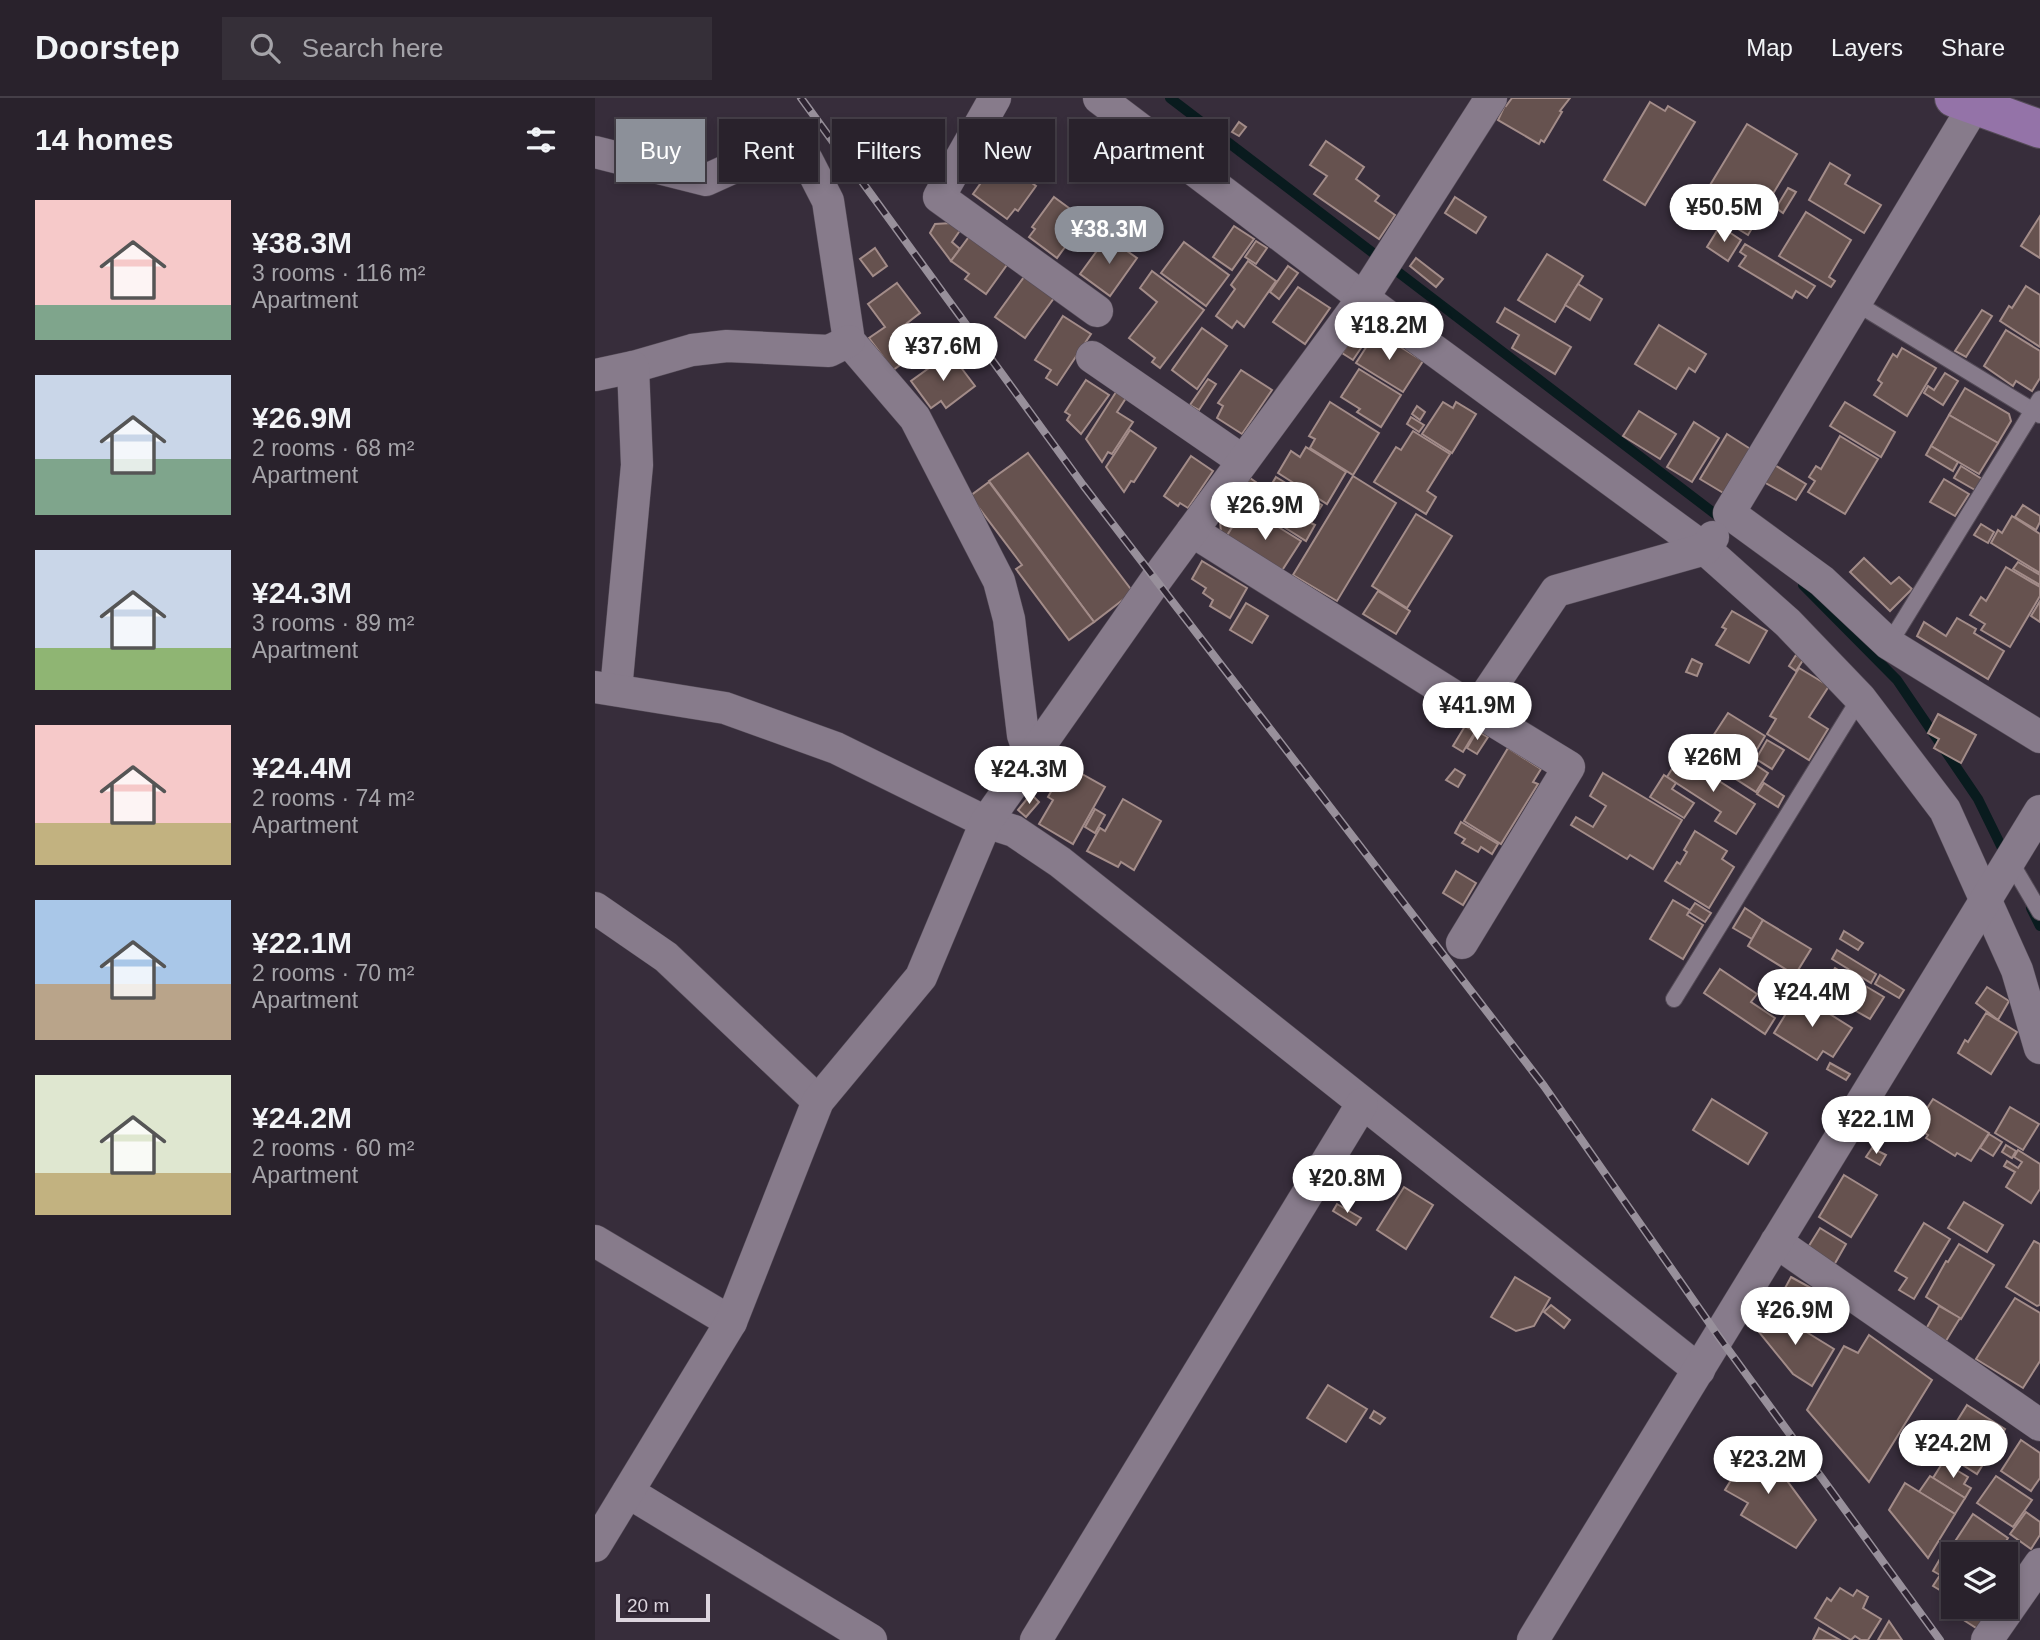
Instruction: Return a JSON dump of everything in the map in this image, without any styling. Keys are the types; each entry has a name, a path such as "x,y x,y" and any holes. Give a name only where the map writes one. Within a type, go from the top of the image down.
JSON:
{"main road":[{"path":"1968,101 2040,129"}],"street":[{"path":"995,98 939,197 1097,311"},
{"path":"1099,98 1363,298 1705,549 1788,623 1860,698 1945,810 2017,970 2040,1048"},
{"path":"595,1546 731,1322 818,1101 921,977 986,822 1192,530 1363,298 1491,98"},
{"path":"1476,710 1556,591 1705,549 1730,513 1856,303 1968,101"},
{"path":"595,152 706,180 761,155 796,150 807,160 828,201 849,341 915,418 999,581 1009,619 1023,734 1031,758"},
{"path":"595,375 692,350 727,346 829,351 849,341"},
{"path":"1092,357 1243,461"},
{"path":"633,367 637,465 606,689 725,708 835,748 986,822 1014,831 1060,862 1699,1370"},
{"path":"1730,513 1822,581 1889,644 2040,737"},
{"path":"1192,530 1569,767 1462,943"},
{"path":"1533,1640 2040,811"},
{"path":"595,908 666,957 818,1101"},
{"path":"1035,1640 1362,1104"},
{"path":"595,1241 731,1322"},
{"path":"1776,1242 2040,1425"},
{"path":"628,1492 871,1640"},
{"path":"1987,1640 2040,1564"}],"lane":[{"path":"1856,303 2038,409 1889,644"},
{"path":"1674,999 1860,698"},
{"path":"2010,861 2040,912"}],"building":[{"path":"1512,98 1570,98 1544,142 1541,140 1539,144 1498,120 1505,105"},
{"path":"1650,102 1665,111 1668,106 1695,122 1645,205 1604,180"},
{"path":"1239,122 1246,127 1239,136 1232,132"},
{"path":"1747,124 1797,154 1748,235 1698,205"},
{"path":"1326,141 1364,167 1356,179 1379,196 1375,201 1395,215 1379,239 1314,194 1327,176 1310,165"},
{"path":"1830,163 1850,175 1845,184 1881,205 1864,233 1809,200"},
{"path":"982,182 1031,182 1036,186 1018,211 1015,209 1007,219 973,194"},
{"path":"1788,188 1796,192 1783,213 1776,208"},
{"path":"1054,197 1088,222 1071,245 1068,243 1057,258 1029,237 1035,229 1032,227"},
{"path":"1455,197 1486,217 1476,233 1445,213"},
{"path":"1806,212 1851,240 1829,277 1835,281 1831,287 1779,256"},
{"path":"2040,216 2040,258 2021,246"},
{"path":"952,223 961,229 952,242 960,249 951,261 930,233 935,224"},
{"path":"1234,226 1254,239 1232,270 1213,257"},
{"path":"1720,226 1741,240 1728,261 1707,247"},
{"path":"971,234 1009,262 986,294 965,279 969,274 951,261"},
{"path":"1107,237 1137,258 1110,296 1080,274"},
{"path":"1256,241 1267,248 1256,264 1245,257"},
{"path":"1184,242 1229,275 1206,306 1161,273"},
{"path":"1745,244 1815,286 1807,298 1796,291 1792,298 1739,266 1746,256 1740,252"},
{"path":"875,248 887,266 873,276 860,259"},
{"path":"1547,254 1583,276 1555,322 1518,300"},
{"path":"1416,258 1443,279 1436,287 1410,266"},
{"path":"1248,261 1276,281 1244,327 1237,321 1232,328 1216,316 1235,289 1231,285"},
{"path":"1288,266 1298,273 1279,299 1270,292"},
{"path":"1152,271 1204,310 1160,368 1152,362 1155,358 1129,338 1157,302 1140,288"},
{"path":"1024,277 1054,298 1025,338 995,317"},
{"path":"897,283 920,313 893,334 910,358 893,370 869,338 885,327 868,304"},
{"path":"1578,284 1602,299 1590,320 1565,305"},
{"path":"2026,286 2040,295 2040,347 2000,321"},
{"path":"1298,287 1330,308 1305,344 1273,322"},
{"path":"1505,308 1571,347 1555,374 1512,348 1519,335 1497,322"},
{"path":"1982,310 1992,316 1966,357 1955,351"},
{"path":"1063,316 1091,334 1057,385 1046,378 1051,370 1035,360"},
{"path":"1659,325 1706,354 1695,372 1689,368 1676,389 1635,364"},
{"path":"1361,326 1371,333 1353,360 1342,353"},
{"path":"1202,328 1227,346 1197,389 1172,370"},
{"path":"2006,330 2040,351 2040,378 2032,391 2016,381 2013,386 1984,366"},
{"path":"1376,332 1423,361 1403,392 1356,363"},
{"path":"1902,348 1936,368 1907,416 1874,395 1882,383 1878,380 1893,354 1897,357"},
{"path":"950,353 975,386 946,408 941,401 931,408 911,381"},
{"path":"1359,369 1401,395 1381,427 1357,412 1360,409 1341,397"},
{"path":"1241,370 1272,390 1242,434 1217,418 1223,406 1218,403"},
{"path":"1945,373 1958,381 1943,405 1924,393 1928,386 1934,390"},
{"path":"1208,379 1216,384 1199,410 1190,405"},
{"path":"1086,380 1109,395 1081,434 1067,420 1070,415 1065,412"},
{"path":"1965,388 2009,414 2011,421 1998,443 1949,415"},
{"path":"1116,392 1126,398 1117,412 1133,422 1112,454 1108,452 1102,462 1086,439"},
{"path":"1330,402 1379,433 1353,475 1310,448 1315,439 1309,436"},
{"path":"1443,402 1453,408 1456,402 1476,414 1452,453 1422,434"},
{"path":"1845,402 1895,432 1881,457 1830,426"},
{"path":"1417,406 1425,412 1420,420 1412,414"},
{"path":"1639,411 1676,434 1660,459 1623,436"},
{"path":"1949,415 1998,443 1979,474 1931,446"},
{"path":"1411,417 1424,425 1419,432 1407,424"},
{"path":"1694,422 1719,438 1692,482 1667,467"},
{"path":"1130,430 1156,448 1134,482 1131,481 1124,492 1106,467"},
{"path":"1413,431 1450,454 1427,491 1436,497 1426,514 1374,482 1396,447 1401,450"},
{"path":"1727,434 1752,450 1725,494 1700,479"},
{"path":"1840,436 1878,459 1845,514 1808,492 1815,481 1809,477 1816,466 1821,469"},
{"path":"1931,446 1958,462 1953,471 1926,455"},
{"path":"1306,447 1346,472 1327,504 1278,473 1291,451 1300,457"},
{"path":"1028,453 1133,592 1094,622 989,481"},
{"path":"1191,456 1213,471 1188,508 1180,503 1178,506 1164,496"},
{"path":"1773,464 1806,484 1796,500 1762,481"},
{"path":"1961,466 1982,479 1975,490 1954,478"},
{"path":"1353,476 1396,503 1337,601 1293,575"},
{"path":"1276,477 1322,505 1311,523 1315,525 1306,541 1265,515 1271,504 1266,501 1271,494 1267,492"},
{"path":"1250,478 1266,489 1260,499 1267,504 1261,514 1237,499"},
{"path":"1944,479 1969,494 1955,516 1930,502"},
{"path":"989,482 1094,622 1069,640 1016,569 1022,565 970,496"},
{"path":"1235,500 1259,515 1251,527 1238,518 1227,536 1221,532 1220,522"},
{"path":"2023,505 2040,516 2036,530 2015,517"},
{"path":"1416,514 1452,536 1407,608 1372,586"},
{"path":"1259,515 1301,541 1281,572 1226,537 1238,518 1251,527"},
{"path":"2012,516 2040,534 2040,573 1991,543 1998,530 2002,533"},
{"path":"1981,524 1994,532 1988,543 1974,535"},
{"path":"1864,558 1891,584 1899,577 1912,589 1890,611 1850,572"},
{"path":"1202,561 1247,588 1230,618 1210,606 1213,600 1203,593 1206,588 1192,579"},
{"path":"2018,562 2040,575 2040,585 2013,569"},
{"path":"2006,567 2040,587 2040,596 2010,647 1981,630 1985,624 1970,615 1981,597 1986,601"},
{"path":"1378,591 1410,611 1396,634 1363,614"},
{"path":"2040,601 2040,622 2031,616"},
{"path":"1246,603 1268,616 1252,643 1230,630"},
{"path":"1732,611 1767,631 1749,663 1716,645 1726,629 1722,627"},
{"path":"1957,618 1976,629 1974,633 2004,651 1988,679 1917,636 1924,622 1946,636"},
{"path":"1796,655 1803,660 1796,671 1789,666"},
{"path":"1692,659 1702,664 1697,676 1686,672"},
{"path":"1799,668 1829,686 1809,717 1828,729 1809,760 1767,734 1776,719 1770,716"},
{"path":"1728,713 1765,736 1750,761 1768,773 1756,792 1700,756"},
{"path":"1938,714 1976,735 1961,763 1934,748 1939,739 1928,733"},
{"path":"1465,726 1475,732 1463,752 1453,746"},
{"path":"1477,731 1488,737 1477,754 1467,748"},
{"path":"1767,740 1784,750 1772,769 1756,759"},
{"path":"1508,748 1541,769 1533,782 1538,784 1501,844 1464,821"},
{"path":"1680,756 1755,804 1736,834 1715,821 1721,812 1667,777"},
{"path":"1066,765 1105,787 1073,844 1039,824 1053,800 1048,797"},
{"path":"1455,769 1465,775 1458,787 1446,780"},
{"path":"1603,773 1682,820 1653,869 1630,855 1627,859 1571,825 1576,817 1593,827 1606,806 1590,796"},
{"path":"1664,775 1676,783 1672,789 1694,803 1684,818 1650,797"},
{"path":"1764,783 1784,796 1778,807 1757,794"},
{"path":"1031,794 1039,802 1026,817 1018,810"},
{"path":"1123,799 1161,821 1134,870 1121,862 1118,867 1087,851 1100,828 1105,831"},
{"path":"1095,809 1105,815 1095,833 1085,827"},
{"path":"1461,822 1498,844 1492,854 1481,847 1478,852 1462,843 1465,839 1455,833"},
{"path":"1695,831 1727,851 1722,859 1734,867 1709,908 1665,881 1677,862 1680,864 1687,852 1684,850"},
{"path":"1456,871 1476,883 1463,905 1443,893"},
{"path":"1673,900 1690,910 1687,915 1703,925 1683,959 1650,939"},
{"path":"1695,903 1711,913 1705,922 1689,912"},
{"path":"1745,908 1763,920 1752,939 1733,928"},
{"path":"1763,920 1811,949 1795,975 1748,946"},
{"path":"1844,931 1863,943 1858,950 1840,939"},
{"path":"1837,950 1876,974 1871,983 1832,959"},
{"path":"1835,968 1884,997 1870,1019 1821,991"},
{"path":"1720,969 1757,994 1751,1002 1775,1018 1765,1034 1704,993"},
{"path":"1880,975 1904,990 1899,998 1875,984"},
{"path":"1987,987 2009,1001 1998,1020 1976,1003"},
{"path":"1798,994 1852,1028 1833,1057 1823,1051 1817,1060 1774,1033"},
{"path":"1986,1013 2017,1032 1991,1074 1958,1053"},
{"path":"1830,1063 1850,1074 1846,1080 1827,1069"},
{"path":"1712,1099 1767,1133 1748,1164 1693,1130"},
{"path":"1933,1099 1989,1133 1971,1161 1957,1153 1955,1156 1926,1138 1928,1135 1915,1127"},
{"path":"2010,1107 2039,1124 2023,1150 1995,1133"},
{"path":"1989,1134 2002,1142 1993,1156 1980,1148"},
{"path":"2006,1145 2016,1151 2012,1158 2002,1152"},
{"path":"1872,1148 1886,1155 1880,1165 1866,1157"},
{"path":"2018,1150 2040,1164 2040,1189 2031,1203 2006,1187 2015,1172 2004,1166 2007,1161 2018,1168 2022,1162 2014,1157"},
{"path":"1844,1175 1877,1195 1851,1237 1819,1217"},
{"path":"1404,1187 1433,1205 1406,1249 1377,1230"},
{"path":"1964,1202 2003,1225 1987,1252 1948,1228"},
{"path":"1337,1204 1361,1218 1356,1225 1333,1211"},
{"path":"1924,1223 1950,1239 1914,1299 1899,1290 1907,1278 1895,1271"},
{"path":"1820,1228 1846,1244 1834,1265 1807,1249"},
{"path":"2034,1241 2040,1244 2040,1305 2037,1306 2006,1287"},
{"path":"1959,1244 1994,1265 1961,1319 1926,1297"},
{"path":"1515,1277 1550,1298 1534,1326 1516,1331 1491,1317"},
{"path":"1791,1277 1811,1288 1798,1312 1778,1301"},
{"path":"2015,1298 2040,1313 2040,1361 2023,1388 1976,1359"},
{"path":"1551,1305 1570,1320 1564,1328 1544,1312"},
{"path":"1939,1306 1960,1318 1946,1341 1926,1329"},
{"path":"1772,1311 1834,1349 1812,1386 1793,1374 1754,1326"},
{"path":"1869,1335 1932,1380 1869,1482 1807,1410 1844,1346 1858,1353"},
{"path":"1328,1385 1367,1409 1346,1442 1307,1418"},
{"path":"1967,1405 2005,1429 1977,1474 1939,1450"},
{"path":"1374,1411 1385,1418 1380,1424 1370,1418"},
{"path":"2021,1440 2040,1453 2040,1478 2031,1491 2001,1471"},
{"path":"1732,1446 1747,1454 1751,1447 1771,1459 1816,1520 1796,1548 1741,1515 1748,1503 1725,1490 1736,1472 1722,1463"},
{"path":"1943,1462 1968,1477 1964,1484 1971,1488 1965,1498 1933,1478"},
{"path":"1930,1476 1965,1498 1955,1514 1919,1492"},
{"path":"1996,1476 2032,1500 2013,1527 1977,1503"},
{"path":"1905,1483 1955,1514 1928,1558 1889,1510"},
{"path":"2026,1512 2040,1522 2040,1535 2031,1549 2010,1534"},
{"path":"1973,1514 2008,1538 2006,1542 1955,1542"},
{"path":"1941,1557 1941,1591 1933,1586 1940,1575 1933,1571"},
{"path":"1840,1588 1853,1596 1857,1590 1868,1597 1863,1608 1881,1619 1868,1640 1855,1636 1851,1640 1815,1618 1827,1598 1831,1601"},
{"path":"1962,1619 1991,1619 1984,1633"},
{"path":"1889,1621 1902,1640 1878,1640"},
{"path":"1819,1628 1840,1640 1813,1640"}],"waterway":[{"path":"1170,98 1723,520"},
{"path":"1803,585 1897,680 1978,799 2006,856"},
{"path":"2031,908 2040,926"}],"railway":[{"path":"801,98 1083,485 1544,1086 1719,1337 1940,1640"}]}
